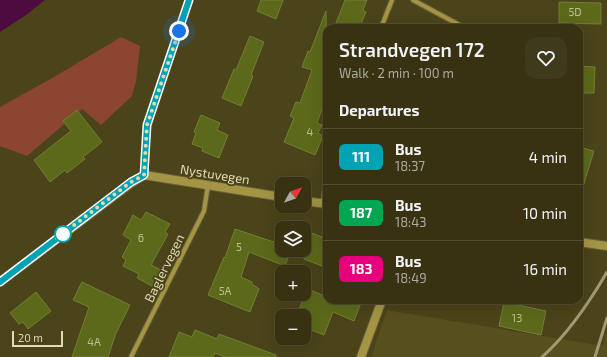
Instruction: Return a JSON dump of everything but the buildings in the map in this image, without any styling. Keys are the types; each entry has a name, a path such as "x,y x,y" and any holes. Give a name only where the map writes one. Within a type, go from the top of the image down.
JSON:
{"main road":[{"name":"Nystuvegen","path":"144,175 275,196"},
{"path":"0,282 131,182 144,175"},
{"path":"311,202 323,204"},
{"path":"583,243 607,246"},
{"path":"361,357 381,304"}],"street":[{"path":"144,175 147,125 189,0"},
{"path":"383,24 392,0"},
{"path":"413,0 458,24"},
{"name":"Baglervegen","path":"131,357 204,211 208,184"}],"shaded area":[{"path":"0,0 45,0 26,15 0,32"},
{"path":"121,37 140,46 136,81 132,96 101,125 82,109 27,156 0,146 0,107"},
{"path":"387,310 603,346 607,330 607,357 371,357"}],"railway":[{"path":"542,357 570,328 607,272"},
{"path":"595,357 607,318"}],"bus line":[{"name":"111","path":"0,282 131,182 144,175 147,125 189,0"}],"route":[{"path":"63,234 57,238 131,182 144,175 147,125 179,31"}]}
